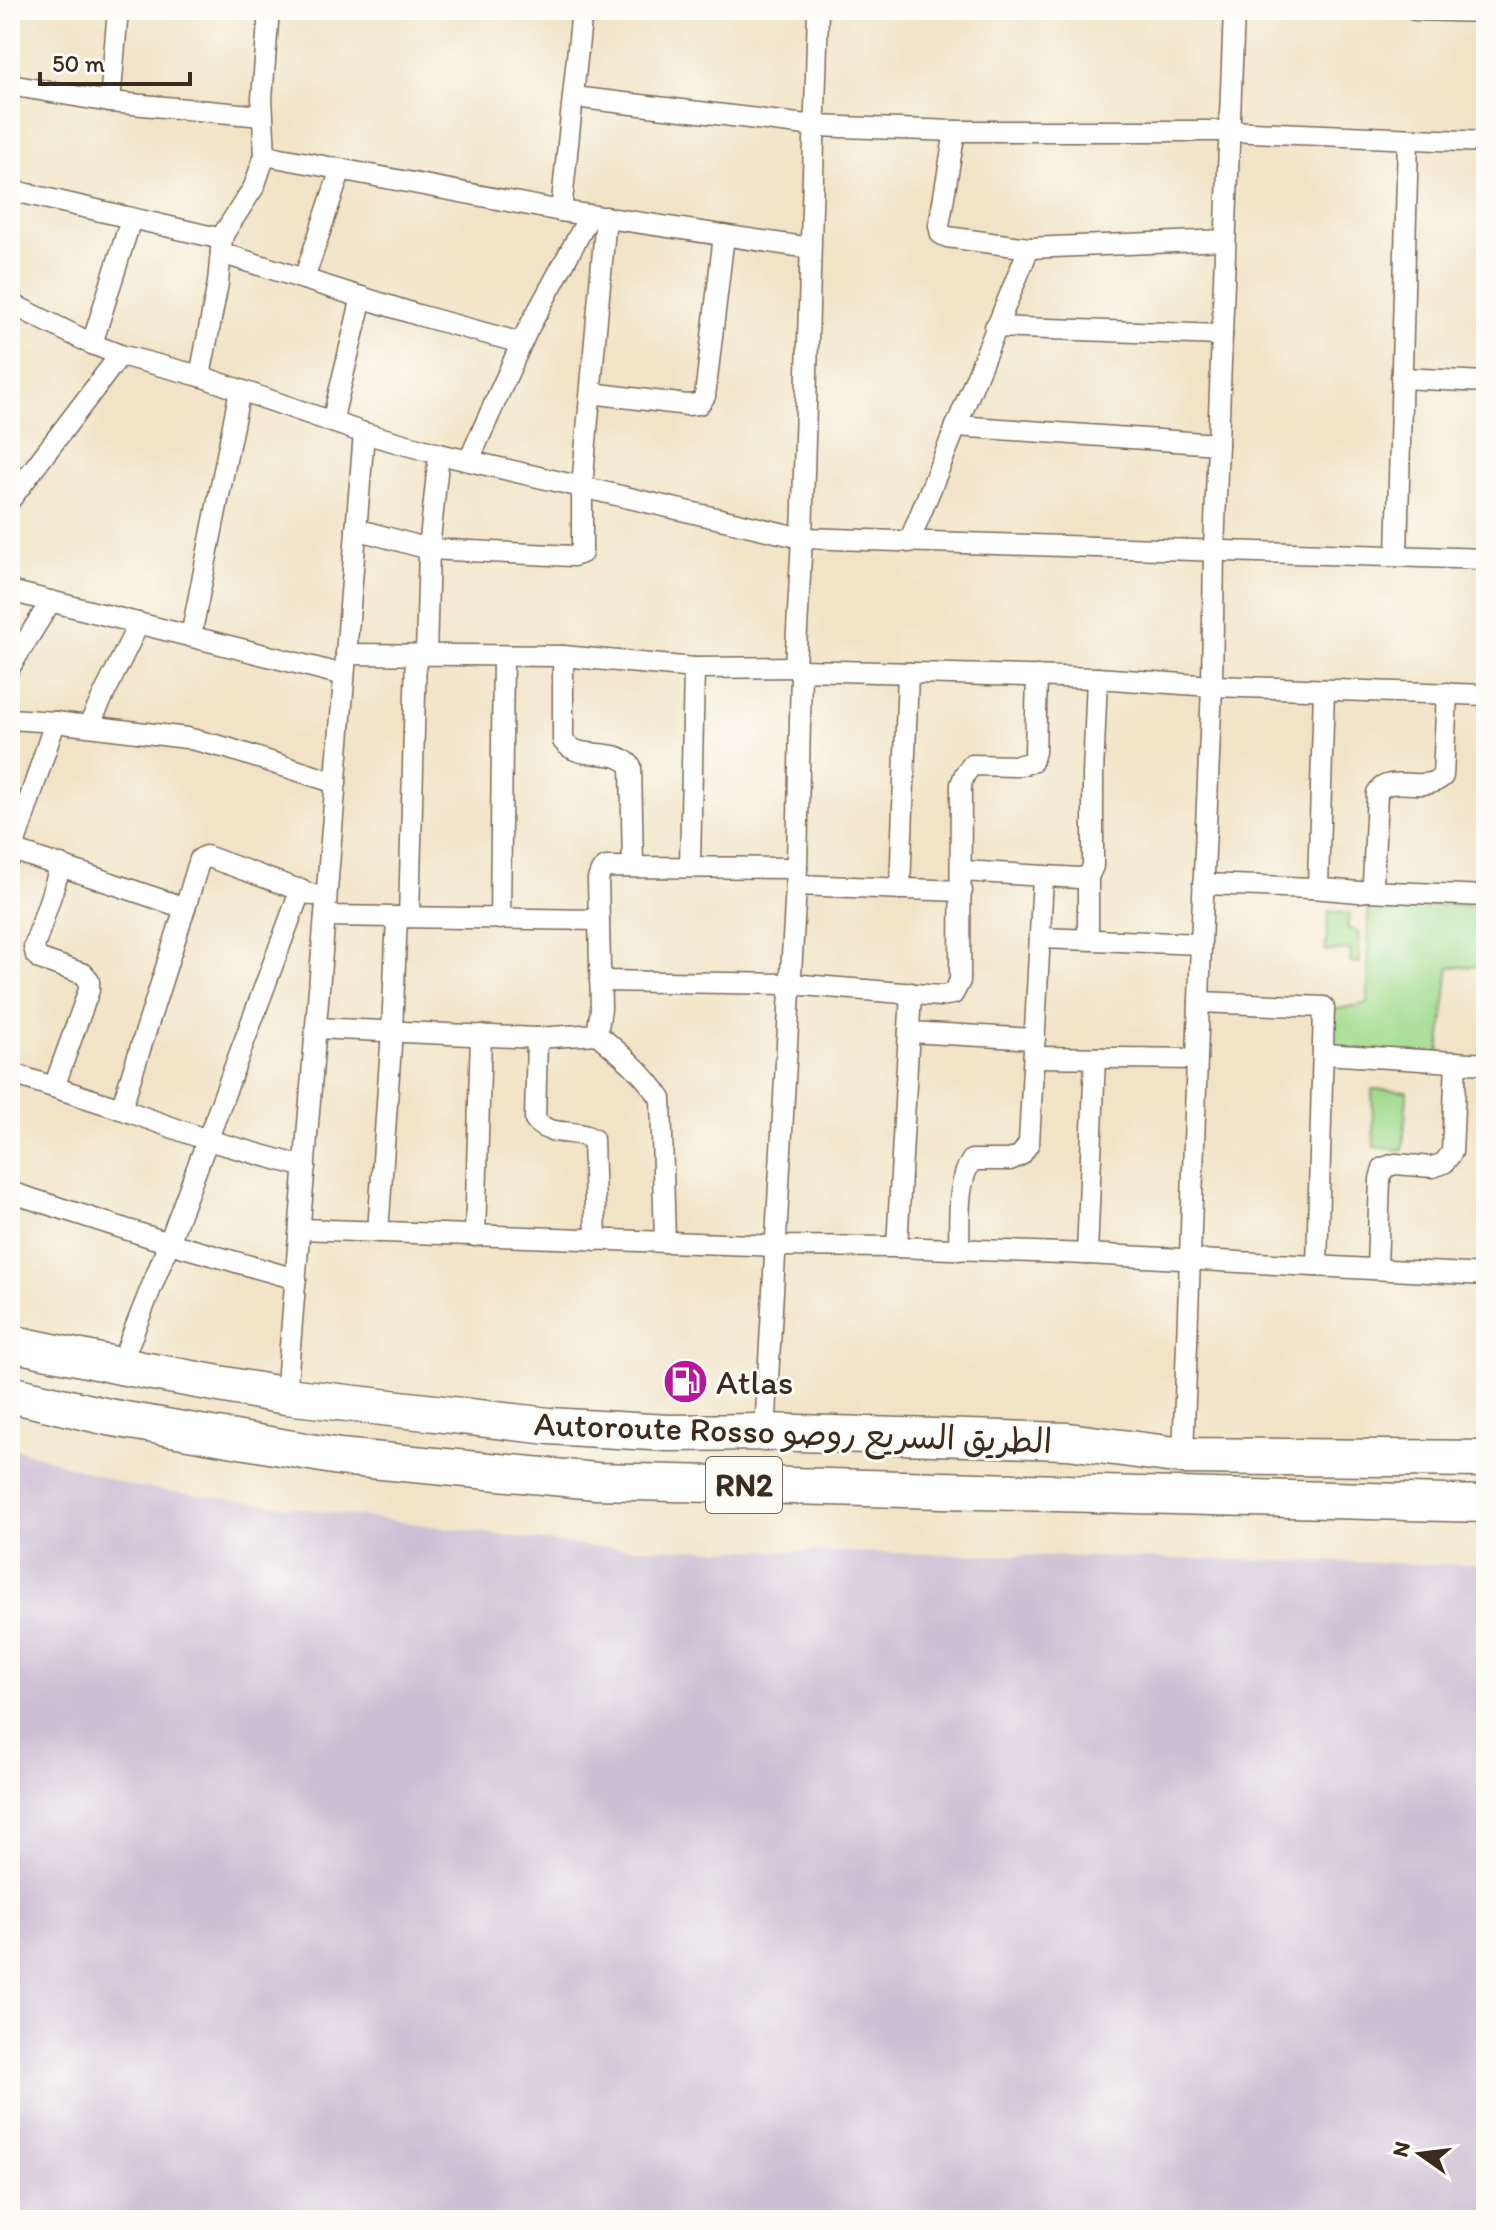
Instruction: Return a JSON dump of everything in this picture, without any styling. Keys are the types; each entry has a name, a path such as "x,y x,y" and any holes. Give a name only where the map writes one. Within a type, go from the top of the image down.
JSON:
{"highway":[{"name":"Autoroute Rosso الطريق السريع روصو","path":"10,1343 286,1396 549,1426 668,1433 765,1432 1068,1441 1183,1456 1486,1459"},
{"name":"Autoroute Rosso الطريق السريع روصو","path":"10,1394 123,1420 339,1457 596,1481 1486,1504"}],"street":[{"path":"110,102 118,10"},
{"path":"200,376 224,233 254,187 265,155 262,116 269,10"},
{"path":"561,211 582,10"},
{"path":"765,1432 796,876 798,669 818,10"},
{"path":"1183,1456 1234,10"},
{"path":"1415,10 1486,12"},
{"path":"10,85 110,102 262,116"},
{"path":"574,97 815,126 955,131 1229,131 1486,142"},
{"path":"955,131 939,226 941,234 947,237 1029,248 1225,240"},
{"path":"1397,556 1408,139"},
{"path":"265,155 561,211 810,248"},
{"path":"304,279 341,169"},
{"path":"10,190 131,219 222,246 304,279 521,343"},
{"path":"469,460 521,343 598,216"},
{"path":"356,529 429,549 578,556 582,553 582,487 591,393 598,216"},
{"path":"92,344 131,219"},
{"path":"591,393 699,404 705,396 724,235"},
{"path":"909,542 1029,248"},
{"path":"332,422 362,297"},
{"path":"10,303 120,355 200,376 364,433 439,454 802,538 1486,559"},
{"path":"995,327 1222,335"},
{"path":"10,500 120,355"},
{"path":"1401,378 1486,382"},
{"path":"191,636 240,390"},
{"path":"956,426 1218,444"},
{"path":"286,1396 364,433"},
{"path":"378,1232 429,549 439,454"},
{"path":"10,591 191,636 345,664 421,655 563,656 694,668 1097,678 1212,686 1486,695"},
{"path":"10,667 51,601"},
{"path":"89,725 139,623"},
{"path":"500,919 503,656"},
{"path":"563,656 563,741 578,752 614,754 631,766 633,866"},
{"path":"690,866 694,668"},
{"path":"900,889 908,673"},
{"path":"600,981 790,984 940,996 953,994 960,981 961,784 972,765 1017,766 1032,762 1035,752 1037,676"},
{"path":"1088,939 1088,877 1093,866 1097,678"},
{"path":"1312,888 1318,885 1324,690"},
{"path":"1367,891 1373,884 1377,793 1380,787 1388,784 1430,785 1443,776 1447,693"},
{"path":"10,719 89,725 200,741 336,783"},
{"path":"55,722 11,852 61,865 185,908"},
{"path":"121,1109 200,859 206,856 301,889 326,908 403,917 599,920"},
{"path":"54,1087 89,990 89,981 84,974 40,959 34,947 61,865"},
{"path":"597,1034 601,1009 598,879 606,867 690,866 900,889 962,881 1088,877"},
{"path":"959,1250 965,1170 972,1160 1010,1160 1021,1155 1029,1143 1043,877"},
{"path":"1203,884 1486,896"},
{"path":"120,1366 301,889"},
{"path":"1040,938 1201,944"},
{"path":"897,1247 911,993"},
{"path":"1199,1002 1324,1007 1317,1266"},
{"path":"316,1028 537,1038 597,1034 630,1061 661,1099 665,1242"},
{"path":"909,1032 1095,1058 1197,1059"},
{"path":"475,1236 481,1035"},
{"path":"537,1038 535,1120 545,1129 586,1135 593,1139 596,1240"},
{"path":"1324,1054 1486,1064"},
{"path":"1087,1254 1095,1058"},
{"path":"1377,1269 1383,1168 1395,1164 1433,1167 1444,1163 1452,1152 1456,1062"},
{"path":"10,1073 207,1140 305,1167"},
{"path":"10,1192 169,1243 296,1279"},
{"path":"300,1229 1087,1254 1486,1275"}],"shaded area":[{"path":"10,1447 131,1486 590,1547 1486,1565 1486,2220 10,2220"}],"green space":[{"path":"1368,903 1486,906 1486,966 1449,967 1439,1054 1367,1056 1333,1044 1333,1010 1368,1003"},
{"path":"1329,911 1350,914 1347,928 1358,931 1360,963 1350,962 1351,950 1325,951"},
{"path":"1372,1089 1407,1091 1403,1150 1374,1147"}],"place":[{"name":"Atlas","path":"685,1382"}]}
